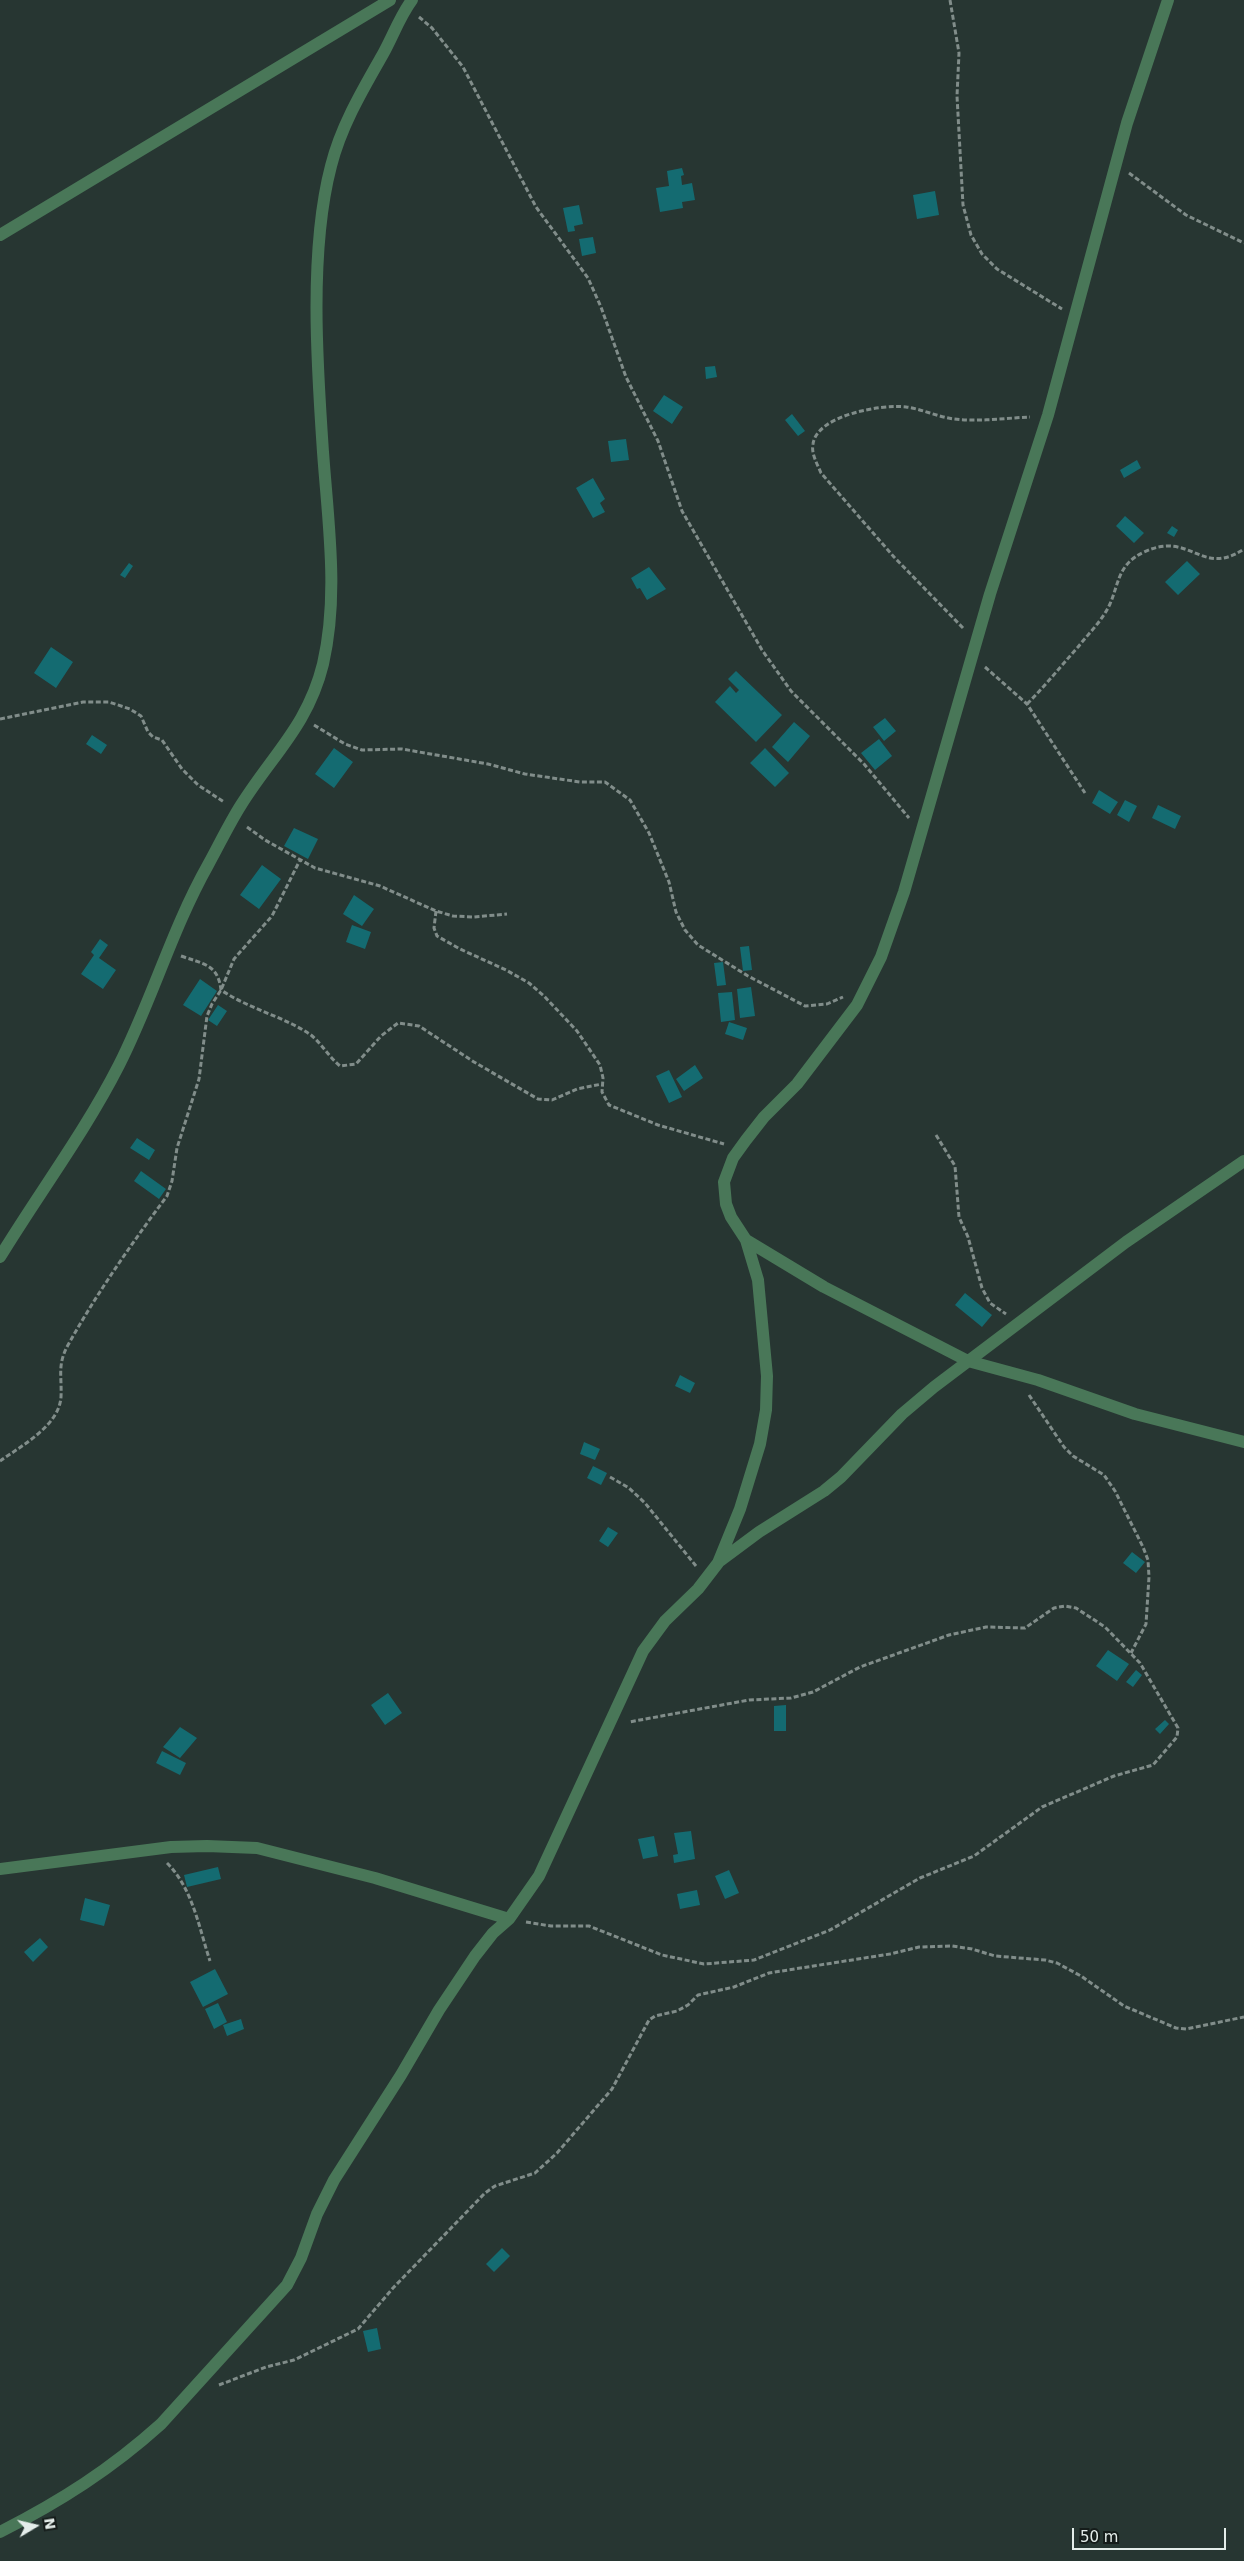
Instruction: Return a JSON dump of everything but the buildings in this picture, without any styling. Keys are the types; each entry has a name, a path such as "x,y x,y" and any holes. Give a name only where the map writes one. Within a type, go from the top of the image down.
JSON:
{"street":[{"path":"0,235 373,4 390,0"},
{"path":"0,2532 78,2490 140,2444 162,2424 287,2285 301,2258 316,2214 334,2180 401,2075 439,2010 493,1933 509,1919 539,1876 608,1725 653,1636 718,1563 740,1509 760,1444 766,1410 767,1376 758,1280 746,1240 731,1217 724,1193 724,1182 737,1152 764,1117 796,1084 857,1005 881,957 904,892 970,657 1048,415 1136,90 1168,0"},
{"path":"0,1257 110,1082 141,1017 167,950 205,871 236,815 304,717 313,697 323,663 328,635 331,569 318,330 319,260 323,204 331,163 343,133 362,91 410,3"},
{"path":"718,1563 759,1532 824,1491 841,1477 902,1414 968,1361 1132,1237 1244,1161"},
{"path":"746,1240 824,1287 968,1361 1073,1392 1135,1414 1244,1442"},
{"path":"0,1869 149,1849 207,1846 256,1848 375,1878 509,1919"}],"path":[{"path":"950,0 960,53 957,96 963,205 971,235 982,254 997,269 1075,317"},
{"path":"410,3 463,67 536,207 588,278 601,307 626,377 658,441 682,511 762,650 791,691 864,764 920,831"},
{"path":"1117,160 1134,179 1186,215 1244,243"},
{"path":"975,641 894,556 821,473 813,456 814,439 825,425 848,415 880,407 904,407 954,418 1048,415"},
{"path":"1027,704 1094,628 1110,604 1120,574 1141,553 1170,545 1180,546 1211,560 1220,560 1234,556 1244,549"},
{"path":"970,657 1007,684 1027,704 1085,793"},
{"path":"0,719 83,702 109,702 130,708 141,716 152,737 162,740 182,769 198,785 216,795 252,832 300,860 315,868 380,886 436,911 453,916 474,917 507,914"},
{"path":"304,717 338,740 362,750 402,749 488,764 524,774 580,782 605,782 630,800 649,833 669,882 676,912 685,930 698,945 748,976 806,1006 827,1004 846,995"},
{"path":"0,1461 42,1430 54,1416 61,1398 59,1372 67,1347 96,1300 167,1196 172,1181 177,1148 199,1079 207,1016 221,990 234,959 272,916 300,860"},
{"path":"436,911 434,928 437,936 529,983 577,1031 600,1065 604,1078 602,1084 604,1099 609,1105 619,1111 666,1128 715,1141 737,1152"},
{"path":"167,950 213,968 219,976 221,990 237,1001 309,1034 322,1045 340,1066 356,1064 381,1036 398,1023 424,1029 467,1058 538,1099 552,1100 577,1089 602,1084"},
{"path":"936,1135 955,1166 958,1217 968,1237 985,1297 1019,1323"},
{"path":"1012,1373 1064,1447 1073,1456 1104,1475 1115,1491 1143,1546 1148,1560 1149,1577 1146,1624 1131,1654"},
{"path":"610,1477 629,1488 645,1502 661,1520 690,1562 709,1575"},
{"path":"509,1919 551,1926 589,1926 662,1955 704,1964 754,1960 830,1930 920,1878 974,1856 1042,1807 1114,1776 1153,1765 1177,1737 1177,1722 1140,1663 1105,1626 1076,1608 1065,1606 1054,1608 1025,1628 986,1627 949,1635 860,1667 813,1692 791,1698 749,1700 608,1725"},
{"path":"149,1849 169,1864 179,1879 196,1915 210,1961"},
{"path":"215,2387 266,2367 294,2360 358,2329 393,2288 485,2194 495,2186 535,2173 557,2153 612,2089 650,2020 655,2016 677,2011 688,2005 698,1995 734,1987 768,1972 890,1954 919,1947 952,1946 972,1949 995,1956 1045,1960 1057,1963 1081,1976 1124,2006 1176,2028 1186,2029 1244,2017"}]}
